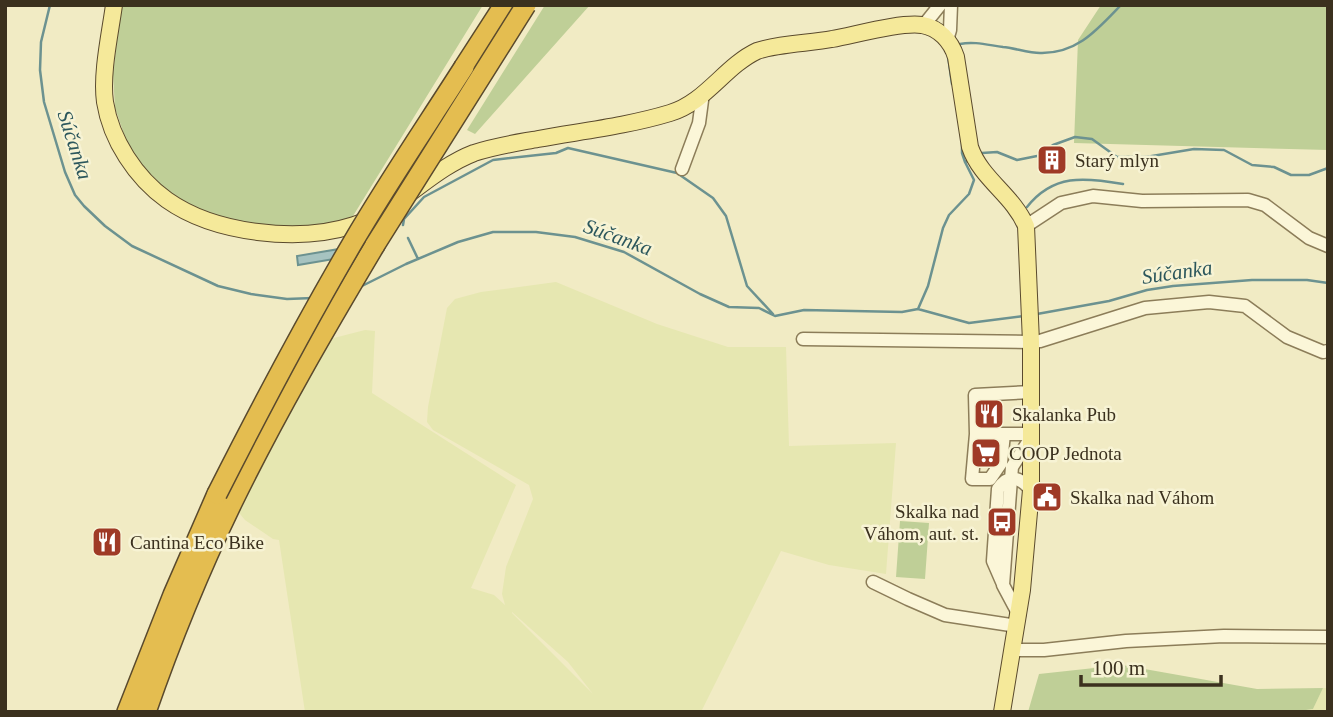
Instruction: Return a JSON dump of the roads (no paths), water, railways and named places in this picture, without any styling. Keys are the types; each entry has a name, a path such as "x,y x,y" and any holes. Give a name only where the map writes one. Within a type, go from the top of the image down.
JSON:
{"highway":[{"path":"146,712 257,415 355,239 504,5"},
{"path":"127,712 173,595 225,498 275,420 382,234 526,5"}],"main road":[{"path":"114,5 105,72 105,101 115,133 130,162 153,188 178,206 205,219 254,231 293,234 351,226 384,211 439,172 473,154 499,146 678,111 733,67 764,49 903,26 924,25 939,32 947,40 956,57 973,154 987,176 1018,211 1026,226 1032,392 1031,490 1018,620 1002,712"}],"street":[{"path":"924,25 940,5"},
{"path":"947,40 951,5"},
{"path":"682,169 699,123 703,93"},
{"path":"1026,226 1061,203 1093,196 1142,201 1248,200 1265,205 1309,238 1328,246"},
{"path":"803,339 1031,342 1145,308 1209,302 1245,306 1287,337 1323,352 1328,351"},
{"path":"1004,434 1001,463 990,479 972,479 976,434 975,395 1032,392"},
{"path":"976,434 1032,435 1013,467 1011,479"},
{"path":"873,582 946,615 1018,620 993,561 998,489 1002,482 1016,478 1031,490"},
{"path":"1013,650 1224,636 1328,637"}],"water":[{"path":"339,249 340,258 298,265 297,256"}],"waterway":[{"name":"Súčanka","path":"50,5 41,42 40,70 44,102 65,172 75,195 84,206 132,246 218,286 287,299 313,298"},
{"path":"960,44 981,44 1036,53 1053,52 1076,45 1085,39 1121,5"},
{"path":"948,56 952,84"},
{"path":"982,153 997,152 1017,160 1037,156 1053,145 1075,137 1092,139 1117,157 1146,157 1194,149 1224,150 1252,165 1274,167 1291,175 1309,175 1328,168"},
{"path":"962,143 965,162"},
{"path":"403,225 404,219 424,197 493,160 556,153 568,148 677,173 713,198 726,216 747,286 773,314"},
{"path":"918,309 928,286 943,228 949,215 969,194 974,180 965,162 970,160"},
{"path":"1027,207 1047,188 1070,180 1123,184"},
{"name":"Súčanka","path":"360,287 458,242 493,232 536,232 575,237 624,252 729,307 759,308 775,316 804,310 902,312 918,309 969,323 1024,316"},
{"path":"408,238 418,259"},
{"name":"Súčanka","path":"1037,314 1173,286 1252,280 1307,280 1328,283"}],"place":[{"name":"Starý mlyn","path":"1052,160"},
{"name":"Skalanka Pub","path":"989,414"},
{"name":"COOP Jednota","path":"986,453"},
{"name":"Skalka nad Váhom","path":"1047,497"},
{"name":"Skalka nad Váhom, aut. st.","path":"1002,522"},
{"name":"Cantina Eco Bike","path":"107,542"}]}
